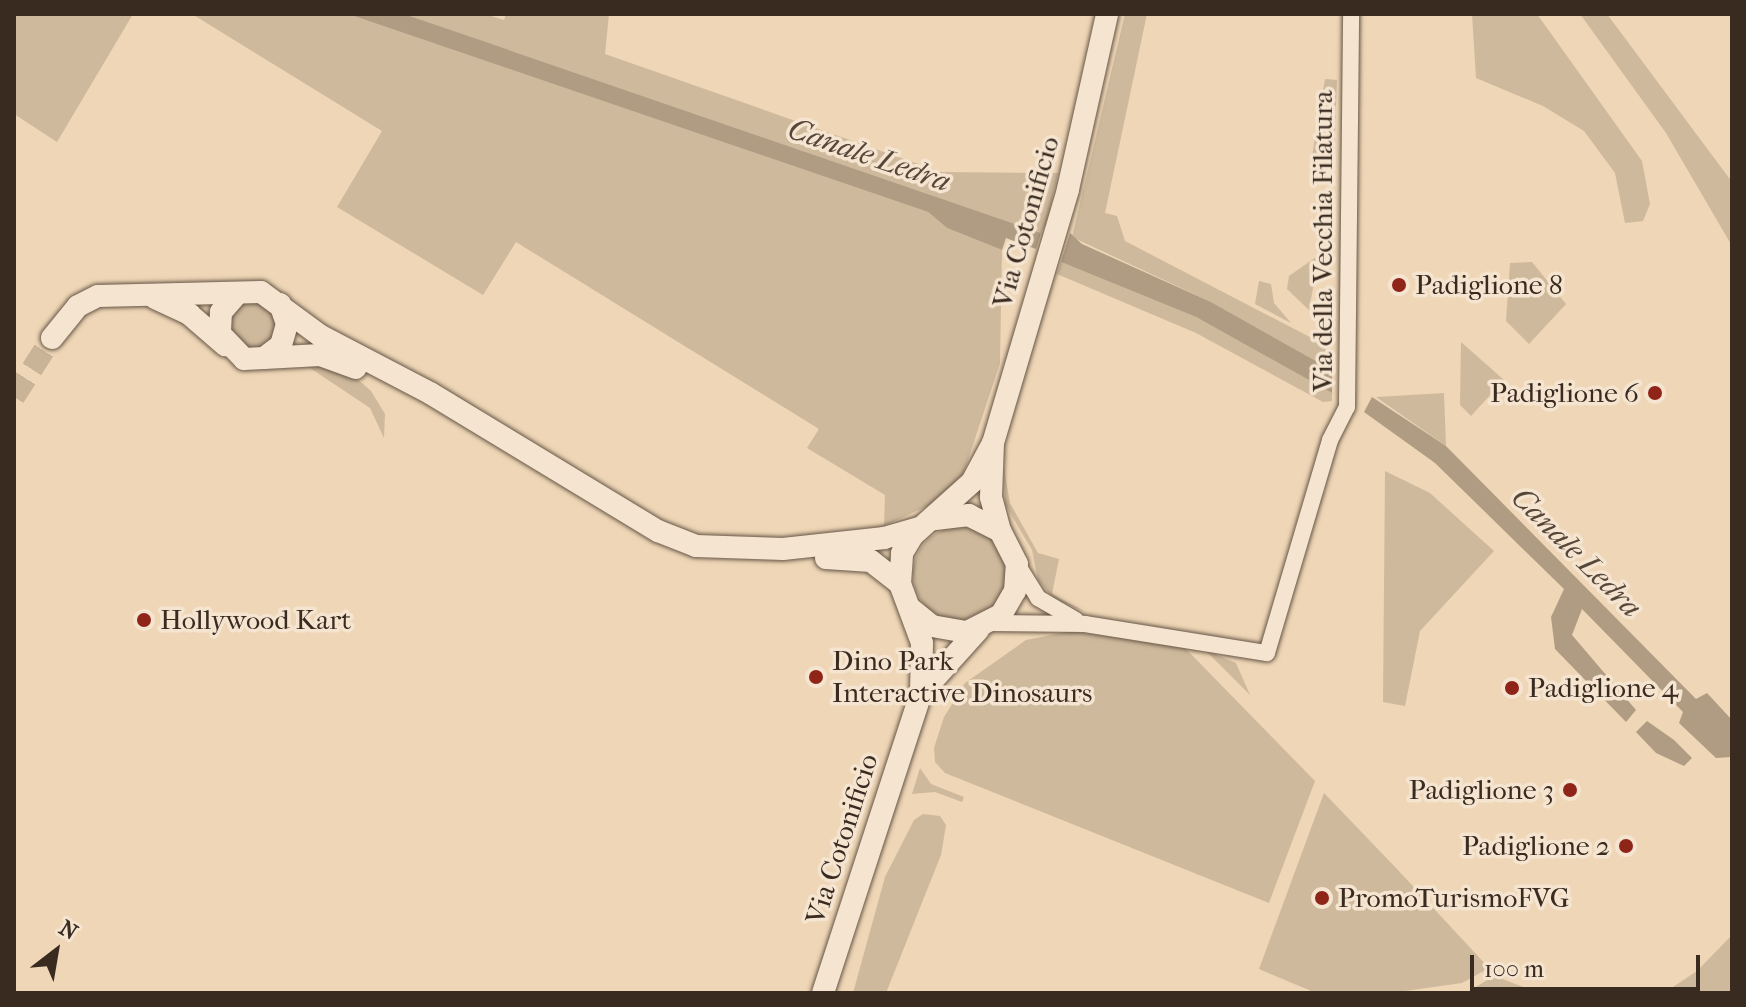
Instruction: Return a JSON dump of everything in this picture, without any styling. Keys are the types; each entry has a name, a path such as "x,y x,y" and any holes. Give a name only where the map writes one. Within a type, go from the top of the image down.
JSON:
{"street":[{"name":"Via Cotonificio","path":"823,993 921,694 922,643 903,593 902,553 927,523 972,482 993,443 1055,234 1107,14"},
{"name":"Via della Vecchia Filatura","path":"984,626 1085,624 1267,653 1330,440 1347,407 1351,14"},
{"path":"52,338 87,301 110,294 236,295 261,292 321,336 430,393 658,531 696,546 783,549 884,538 927,523 969,515 1000,531"},
{"path":"142,294 189,314 244,359 320,355 363,371 680,557 736,565 860,558 903,593 932,626 955,633 984,626"},
{"path":"225,345 219,323 236,295"},
{"path":"264,358 286,335 280,304"},
{"name":"Via Cotonificio","path":"921,694 946,660 984,626 1015,591 1017,564 1000,531 991,497 993,443"},
{"name":"Via della Vecchia Filatura","path":"1017,564 1038,598 1085,624"},
{"name":"Via Cotonificio","path":"835,993 836,956"}],"shaded area":[{"path":"14,14 133,14 57,142 14,114"},
{"path":"192,14 348,14 928,212 947,228 1002,250 1000,363 963,475 936,502 884,526 885,495 807,448 819,429 516,242 483,295 337,207 382,131"},
{"path":"348,14 404,14 448,29 1041,233 1036,249 1006,238 1002,250 947,228 928,212"},
{"path":"404,14 485,14 504,20 506,14 609,14 605,54 941,172 1058,173 1047,221 1041,233"},
{"path":"1125,14 1147,14 1105,213 1117,216 1125,241 1329,347 1332,370 1211,302 1072,237"},
{"path":"1472,14 1537,14 1642,161 1650,204 1643,221 1625,223 1615,173 1584,131 1543,106 1476,78"},
{"path":"1580,14 1607,14 1732,182 1732,246 1666,133"},
{"path":"1325,79 1337,80 1333,181 1312,156"},
{"path":"1070,233 1082,244 1211,302 1332,370 1332,393 1196,317 1061,262"},
{"path":"1319,255 1309,310 1287,289 1289,276"},
{"path":"1061,262 1196,317 1332,393 1332,401 1323,402 1196,333 1057,274"},
{"path":"1532,262 1566,304 1529,344 1506,321 1510,263"},
{"path":"1259,281 1271,284 1274,303 1291,323 1255,304"},
{"path":"266,301 280,327 266,347 247,348 231,331 232,314 243,302"},
{"path":"1461,342 1504,380 1471,416 1460,405"},
{"path":"316,360 354,376 371,391 385,414 384,438 370,408 307,366"},
{"path":"1444,393 1446,446 1376,397"},
{"path":"1372,397 1446,446 1696,699 1707,693 1732,720 1732,757 1716,758 1679,723 1683,712 1582,609 1572,635 1636,710 1626,722 1555,649 1551,617 1564,589 1435,463 1364,412"},
{"path":"1004,469 1010,503 1038,553 1059,559 1052,594 1084,611 1055,600 1038,580 1032,550 1005,504"},
{"path":"1385,471 1430,493 1494,551 1420,631 1405,706 1383,702"},
{"path":"960,527 978,531 993,541 1003,556 1007,574 1003,592 993,607 978,617 960,621 942,617 927,607 917,592 913,574 917,556 927,541 942,531"},
{"path":"1071,631 1185,648 1315,781 1269,903 945,773 935,762 934,748 944,717 965,683 1026,640"},
{"path":"1205,650 1236,663 1250,695"},
{"path":"1647,721 1674,740 1692,758 1684,766 1656,753 1636,732"},
{"path":"920,768 931,784 964,797 962,802 935,792 912,794"},
{"path":"1324,793 1489,968 1462,983 1391,993 1316,993 1259,969"},
{"path":"923,814 940,816 946,825 941,855 886,993 853,993 885,877 914,820"},
{"path":"1732,935 1732,993 1664,993 1697,971"},
{"path":"1497,974 1502,979 1539,993 1466,993"}],"tunnel":[{"path":"14,397 52,338"}],"place":[{"name":"Padiglione 8","path":"1399,285"},
{"name":"Padiglione 6","path":"1655,393"},
{"name":"Hollywood Kart","path":"144,620"},
{"name":"Dino Park Interactive Dinosaurs","path":"816,677"},
{"name":"Padiglione 4","path":"1512,688"},
{"name":"Padiglione 3","path":"1570,790"},
{"name":"Padiglione 2","path":"1626,846"},
{"name":"PromoTurismoFVG","path":"1322,898"}],"water label":[{"name":"Canale Ledra","path":"869,156"},
{"name":"Canale Ledra","path":"1576,553"}]}
